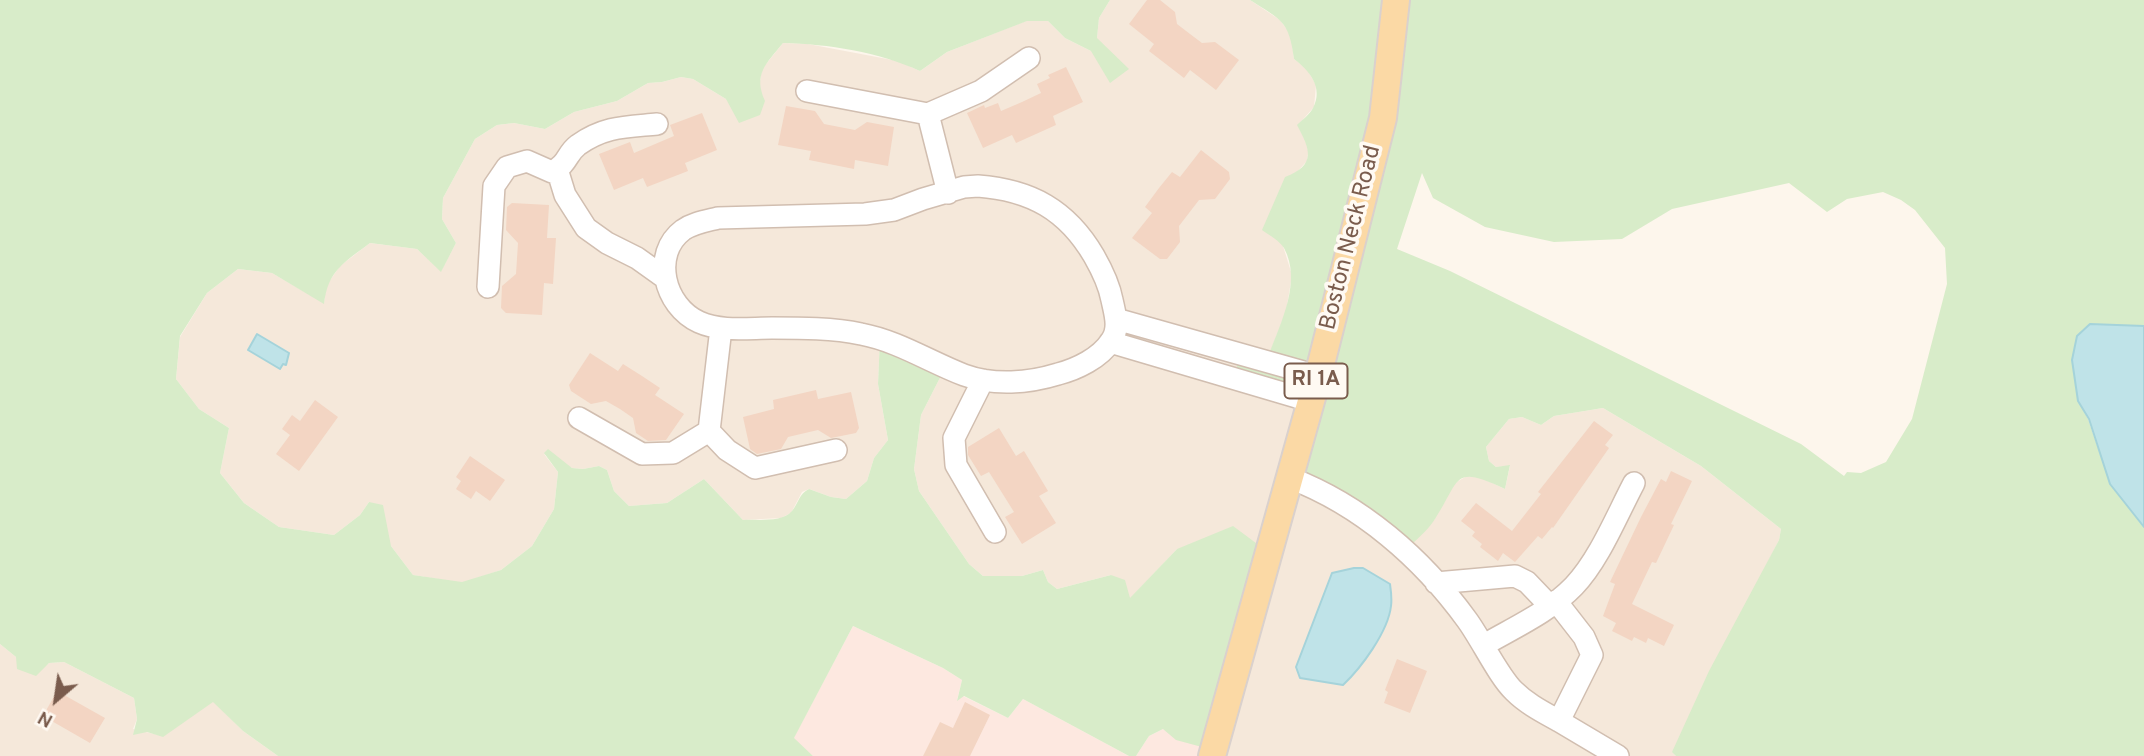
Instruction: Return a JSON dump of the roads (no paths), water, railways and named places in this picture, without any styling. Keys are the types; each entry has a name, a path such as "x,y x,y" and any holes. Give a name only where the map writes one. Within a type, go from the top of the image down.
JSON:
{"main road":[{"name":"Boston Neck Road","path":"1212,756 1290,478 1383,118 1396,0"}],"street":[{"path":"807,91 928,114 981,90 1029,58"},
{"path":"928,114 948,193"},
{"path":"488,287 494,186 507,167 527,161 552,172 563,167 575,146 606,129 657,124"},
{"path":"557,169 565,195 586,228 665,278"},
{"path":"964,187 993,187 1037,200 1058,213 1083,237 1103,271 1111,293 1116,332 1111,342 1092,359 1069,371 1026,381 983,380 966,376 900,347 861,334 808,329 721,328 700,322 673,299 665,278 664,267 669,246 682,230 698,223 718,218 866,214 894,210 964,187"},
{"path":"1116,319 1238,353 1314,388"},
{"path":"709,431 721,328"},
{"path":"1111,342 1232,377 1314,388"},
{"path":"1232,377 1238,353"},
{"path":"983,380 954,438 956,465 995,532"},
{"path":"579,418 642,454 673,453 709,431"},
{"path":"709,431 727,450 755,468 836,450"},
{"path":"1290,478 1322,490 1360,514 1399,546 1466,618 1512,690 1532,705 1618,756"},
{"path":"1484,645 1553,603 1575,585 1592,561 1634,483"},
{"path":"1436,583 1515,576 1553,603 1584,637 1592,655 1559,721"}],"water":[{"path":"2090,324 2144,326 2144,527 2110,484 2089,419 2078,401 2072,360 2077,336"},
{"path":"257,334 289,353 286,365 283,364 280,369 248,350"},
{"path":"1363,568 1390,584 1391,606 1385,627 1358,669 1343,685 1300,678 1296,667 1332,573"}]}
